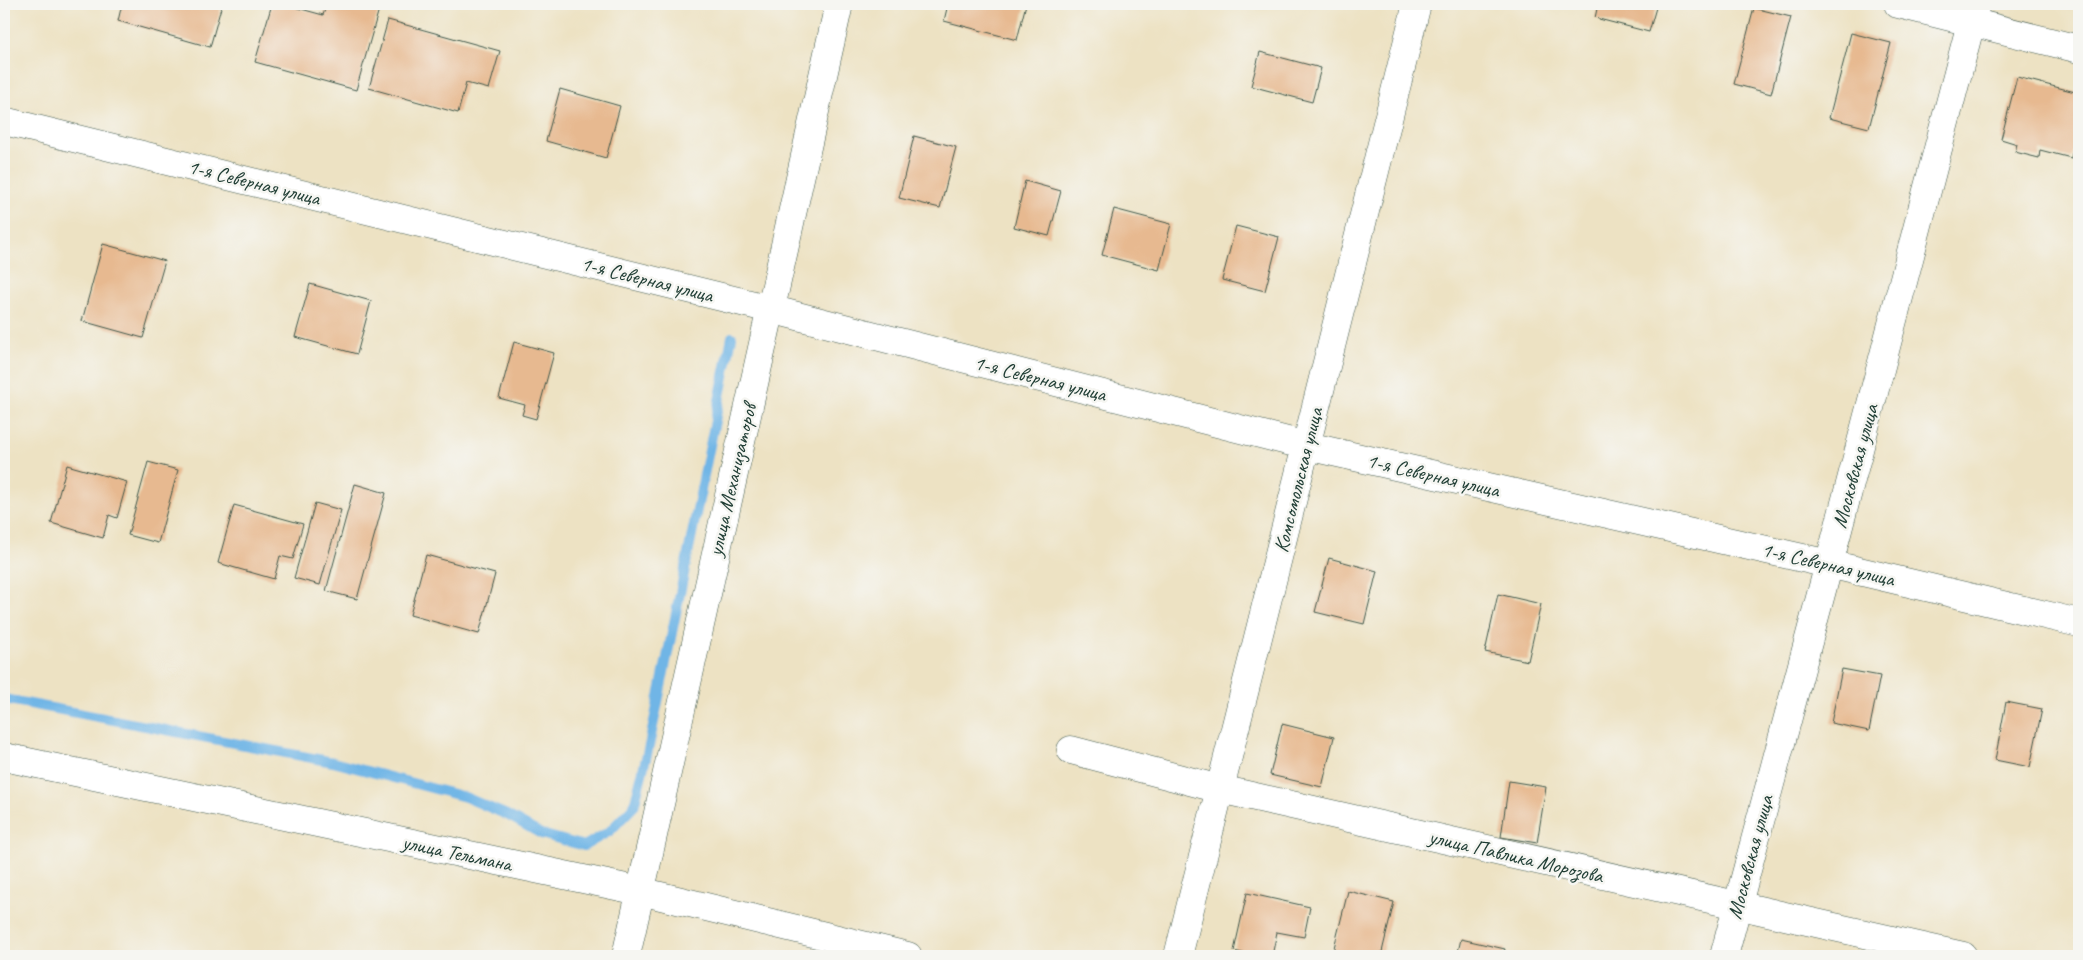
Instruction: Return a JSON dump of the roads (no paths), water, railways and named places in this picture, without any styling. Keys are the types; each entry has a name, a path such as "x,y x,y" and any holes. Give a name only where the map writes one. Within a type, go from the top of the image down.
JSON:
{"street":[{"name":"улица Механизаторов","path":"626,956 839,4"},
{"name":"Комсомольская улица","path":"1178,956 1417,4"},
{"path":"1898,4 1974,13 2079,49"},
{"name":"Московская улица","path":"1724,956 1974,13"},
{"name":"1-я Северная улица","path":"4,120 770,309 1307,446 1829,564 2079,623"},
{"name":"улица Павлика Морозова","path":"1071,750 1220,789 1964,956"},
{"name":"улица Тельмана","path":"4,757 640,892 908,956"}],"waterway":[{"path":"4,699 333,762 465,797 507,815 541,834 584,846 610,831 634,806 649,746 732,337"}]}
